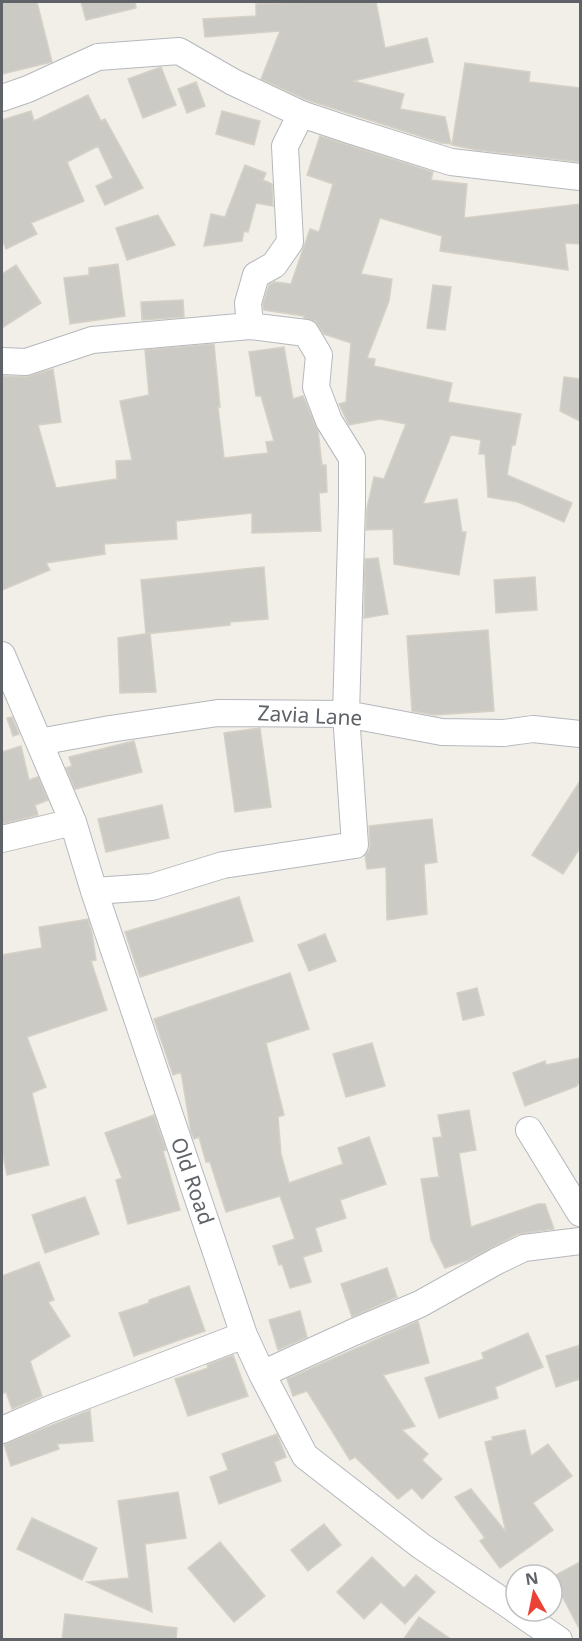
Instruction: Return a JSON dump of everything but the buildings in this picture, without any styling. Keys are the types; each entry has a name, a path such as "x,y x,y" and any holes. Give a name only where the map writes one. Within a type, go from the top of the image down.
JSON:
{"street":[{"path":"2,98 98,57 179,51 232,82 301,114 451,162 580,177"},
{"path":"250,326 248,303 256,275 274,265 290,242 285,146 301,114"},
{"path":"2,361 26,362 92,340 250,326 306,333 320,355 316,387 329,421 352,458 346,714 355,845 223,865 152,887 94,891"},
{"name":"Old Road","path":"2,655 73,822 94,891 244,1335 305,1456 421,1546 504,1602"},
{"name":"Zavia Lane","path":"39,742 218,713 346,714 442,732 504,733 533,729 580,734"},
{"path":"2,839 73,822"},
{"path":"529,1130 580,1213"},
{"path":"262,1374 420,1304 524,1248 580,1241"},
{"path":"2,1430 48,1410 244,1335"},
{"name":"Old Road","path":"534,1623 559,1640"}]}
